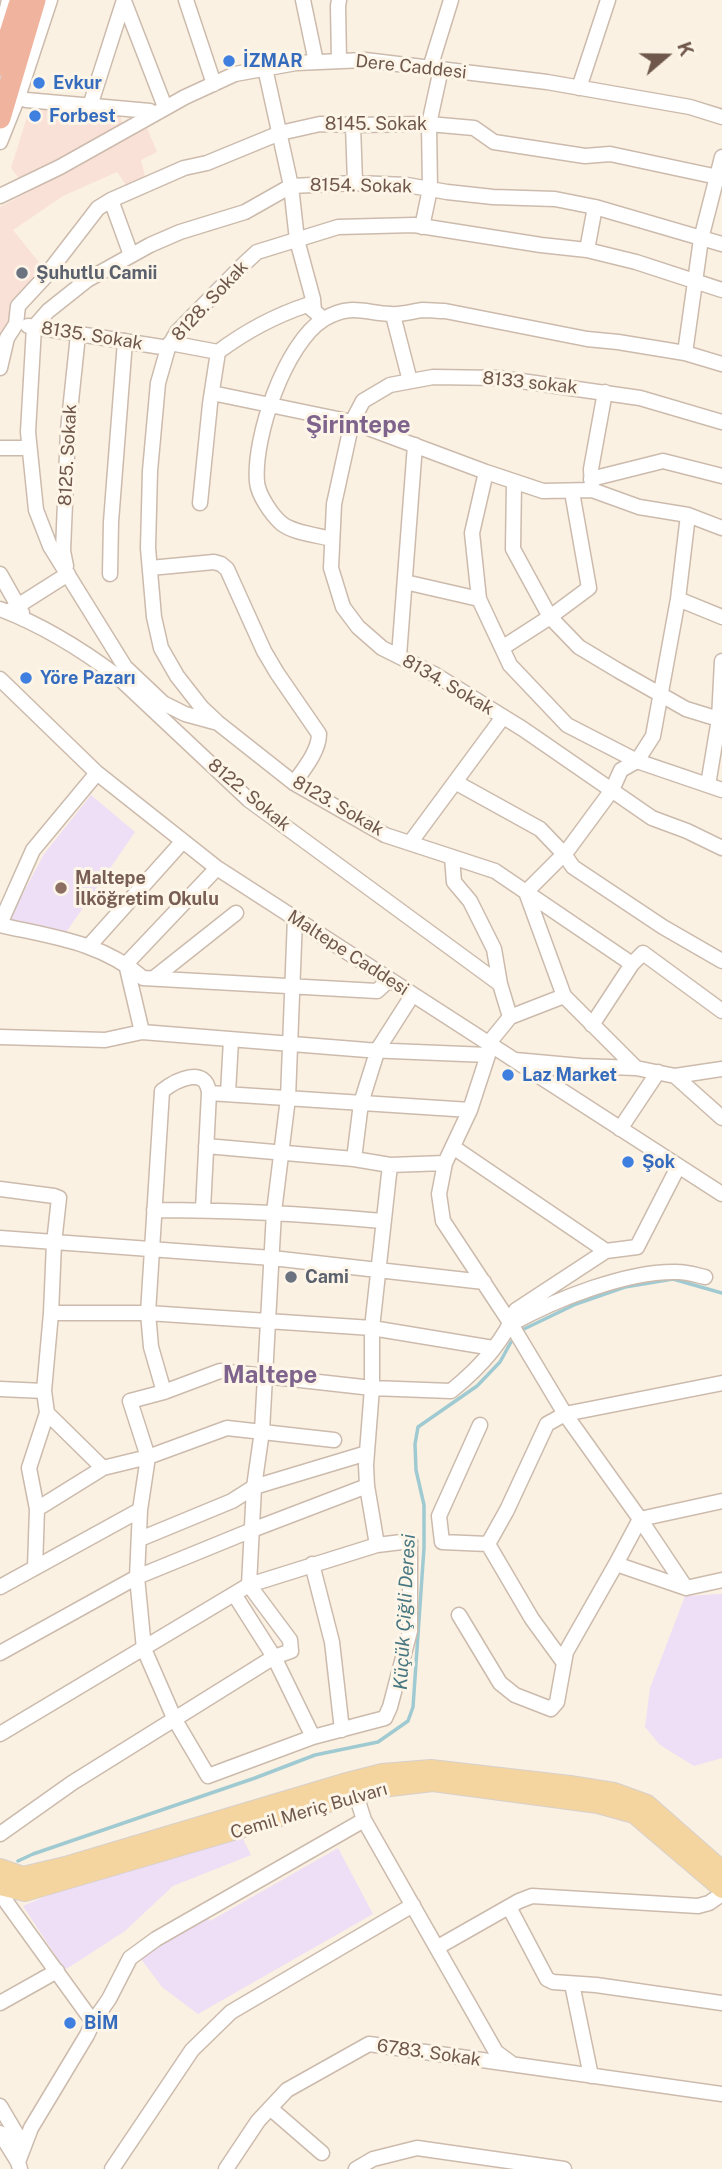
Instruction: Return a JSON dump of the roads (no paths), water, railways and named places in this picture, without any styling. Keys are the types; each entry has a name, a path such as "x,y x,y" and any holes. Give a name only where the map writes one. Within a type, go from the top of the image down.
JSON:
{"highway":[{"path":"0,65 20,0"},
{"path":"0,118 35,0"}],"main road":[{"name":"Cemil Meriç Bulvarı","path":"1,1879 65,1866 382,1773 431,1769 614,1792 647,1804 722,1870"},
{"name":"Cemil Meriç Bulvarı","path":"1,1879 25,1892 356,1795 382,1788 433,1782 598,1804 634,1814 722,1891"}],"street":[{"path":"0,36 2,16 9,0"},
{"path":"0,142 50,0"},
{"path":"90,106 124,0"},
{"path":"124,0 165,107"},
{"path":"186,0 214,84"},
{"path":"303,0 316,62"},
{"path":"338,61 339,0"},
{"path":"422,227 430,189 429,124 435,69 451,0"},
{"path":"579,88 608,0"},
{"name":"Dere Caddesi","path":"0,196 60,167 165,107 235,74 296,63 365,60 579,88 690,107 722,117"},
{"path":"265,68 291,186 297,240 318,316"},
{"path":"18,97 26,100 150,111"},
{"name":"8145. Sokak","path":"0,368 7,338 16,324 18,306 44,278 98,208 184,168 207,163 280,133 320,124 429,124 474,128 494,142 585,156 610,154 720,177"},
{"path":"353,125 355,183"},
{"path":"685,354 701,239 720,177 722,157"},
{"name":"8154. Sokak","path":"34,327 48,310 87,280 131,255 180,232 245,212 291,186 355,183 407,185 493,197 555,199 595,207 722,244"},
{"path":"111,200 131,255"},
{"path":"587,250 595,207"},
{"name":"8128. Sokak","path":"218,723 202,708 177,676 161,648 154,617 148,548 150,471 158,383 169,345 177,332 207,300 257,252 338,227 422,227 587,250 636,262 722,290"},
{"path":"200,503 218,352 241,335 281,314 307,305 318,316"},
{"path":"332,539 283,524 268,506 257,485 259,444 270,406 290,358 318,316 358,309 393,314 445,311 587,339 685,354 722,364"},
{"path":"393,314 410,381"},
{"name":"8135. Sokak","path":"16,324 78,335 218,352"},
{"name":"8123. Sokak","path":"34,327 28,432 36,510 50,546 125,667 163,703 185,714 218,723 294,783 385,835 495,871 632,964"},
{"name":"8125. Sokak","path":"68,574 64,551 68,430 78,335"},
{"path":"110,574 111,522 125,341"},
{"name":"8133 sokak","path":"352,422 363,401 390,385 433,377 500,378 604,392 640,398 722,422"},
{"path":"591,485 591,469 604,392"},
{"path":"212,393 352,422 544,491 572,492 663,461 722,476"},
{"name":"8134. Sokak","path":"352,422 334,504 331,568 343,607 358,627 382,648 434,674 503,717 652,818 722,848"},
{"path":"398,656 415,445"},
{"path":"0,448 29,448"},
{"path":"486,472 472,533 479,599 510,665 567,725 637,761 715,787 722,661"},
{"path":"514,482 513,549 550,617 579,647 686,709 720,719"},
{"path":"591,485 639,507 688,515 722,527"},
{"path":"502,648 589,588 572,492"},
{"path":"636,1068 564,996 526,892 564,854 612,790 621,770 637,761 653,736 678,599 688,515"},
{"path":"150,568 214,562 227,569 264,652 319,734 319,741 308,763 294,783"},
{"path":"0,574 12,611 68,574"},
{"path":"405,582 479,599"},
{"path":"678,599 722,617"},
{"name":"8122. Sokak","path":"12,611 100,663 249,800 500,984"},
{"path":"100,663 125,667"},
{"name":"Maltepe Caddesi","path":"0,679 97,773 217,868 389,980 488,1049 513,1059 722,1194"},
{"path":"410,843 503,717"},
{"path":"97,773 33,850 0,925 89,946 126,964 144,978 377,990 389,980"},
{"path":"455,782 540,829 573,867 663,927 722,961"},
{"path":"89,946 183,841"},
{"path":"452,857 454,882 470,901 494,949 500,984 510,1017"},
{"path":"126,964 217,868"},
{"path":"154,978 236,913"},
{"path":"0,1834 72,1783 274,1657 291,1651 290,1640 249,1585 254,1487 262,1431 270,1320 274,1212 288,1098 295,918"},
{"path":"592,1025 632,964 643,953 722,1011"},
{"path":"126,964 142,1032"},
{"path":"564,996 510,1017 488,1049 470,1110 445,1163 439,1194 443,1221 511,1324 565,1414 686,1588"},
{"path":"354,1159 361,1103 378,1049 408,1002"},
{"path":"0,1037 105,1040 142,1032 378,1049 488,1049"},
{"path":"228,1093 231,1040"},
{"path":"513,1059 636,1068 675,1076 722,1069"},
{"path":"620,1129 659,1072"},
{"path":"164,1392 151,1347 148,1313 162,1091 172,1083 197,1076 208,1084 209,1093 203,1209"},
{"path":"675,1076 722,1118"},
{"path":"209,1093 470,1110"},
{"path":"206,1146 354,1159 390,1165 445,1163"},
{"path":"453,1147 606,1251"},
{"path":"377,1545 367,1486 367,1453 372,1388 372,1328 390,1165"},
{"path":"377,1270 390,1165"},
{"path":"0,1734 144,1649 249,1585 377,1545 410,1541 410,1631 385,1718 313,1737 208,1776 175,1720 144,1649 137,1577 139,1510 148,1457 130,1401 164,1392 220,1371 372,1388 451,1391 474,1372 511,1324 516,1310 606,1251 637,1247 678,1167"},
{"path":"0,1189 60,1198 54,1243 44,1391 47,1413 29,1468 37,1509 35,1568"},
{"path":"154,1210 274,1212 382,1221"},
{"path":"0,1238 272,1258 484,1282"},
{"path":"511,1324 543,1306 616,1281 650,1274 679,1272 705,1277"},
{"path":"51,1313 148,1313 372,1328 493,1348"},
{"path":"488,1544 547,1424 565,1414 722,1383"},
{"path":"0,1389 44,1391"},
{"path":"47,1413 103,1468"},
{"path":"480,1425 439,1516 442,1542 488,1544"},
{"path":"37,1509 103,1468 148,1457 227,1428 334,1440"},
{"path":"139,1539 232,1501 254,1487 367,1453"},
{"path":"0,1653 137,1577 367,1486"},
{"path":"459,1615 500,1683 515,1695 551,1709 557,1702 566,1653 640,1519 722,1501"},
{"path":"0,1587 139,1510"},
{"path":"488,1544 532,1619 564,1663"},
{"path":"313,1564 332,1642 342,1730"},
{"path":"616,1564 686,1588 722,1580"},
{"path":"234,1594 274,1657 313,1737"},
{"path":"356,1795 364,1820 496,2052 515,2066"},
{"path":"19,2166 23,2145 31,2128 109,1999 130,1958 156,1939 364,1820"},
{"path":"1,1879 7,1903 93,2022"},
{"path":"438,1947 532,1896 698,1906 709,1903 722,1891"},
{"path":"112,2169 192,2050 231,2012 413,1905"},
{"path":"509,1907 547,1979 553,1982 596,1985 722,2003"},
{"path":"0,2003 57,1971"},
{"path":"572,1984 591,2076"},
{"name":"6783. Sokak","path":"226,2169 258,2121 287,2090 369,2044 722,2094"},
{"path":"0,2106 23,2145"},
{"path":"270,2108 322,2153"},
{"path":"0,2133 19,2166"},
{"path":"356,2169 373,2159 417,2148 564,2169"}],"waterway":[{"name":"Küçük Çiğli Deresi","path":"524,1329 576,1304 625,1287 673,1279 722,1293"},
{"name":"Küçük Çiğli Deresi","path":"18,1861 315,1755 378,1742 408,1721 413,1707 424,1548 424,1505 416,1470 415,1444 418,1427 477,1386 500,1362 511,1342"}],"place":[{"name":"İZMAR","path":"229,61"},
{"name":"Evkur","path":"39,83"},
{"name":"Forbest","path":"35,116"},
{"name":"Şuhutlu Camii","path":"22,273"},
{"name":"Yöre Pazarı","path":"26,678"},
{"name":"Maltepe İlköğretim Okulu","path":"61,888"},
{"name":"Laz Market","path":"508,1075"},
{"name":"Şok","path":"628,1162"},
{"name":"Cami","path":"291,1277"},
{"name":"BİM","path":"70,2023"}],"district":[{"name":"Şirintepe","path":"358,426"},
{"name":"Maltepe","path":"270,1376"}]}
